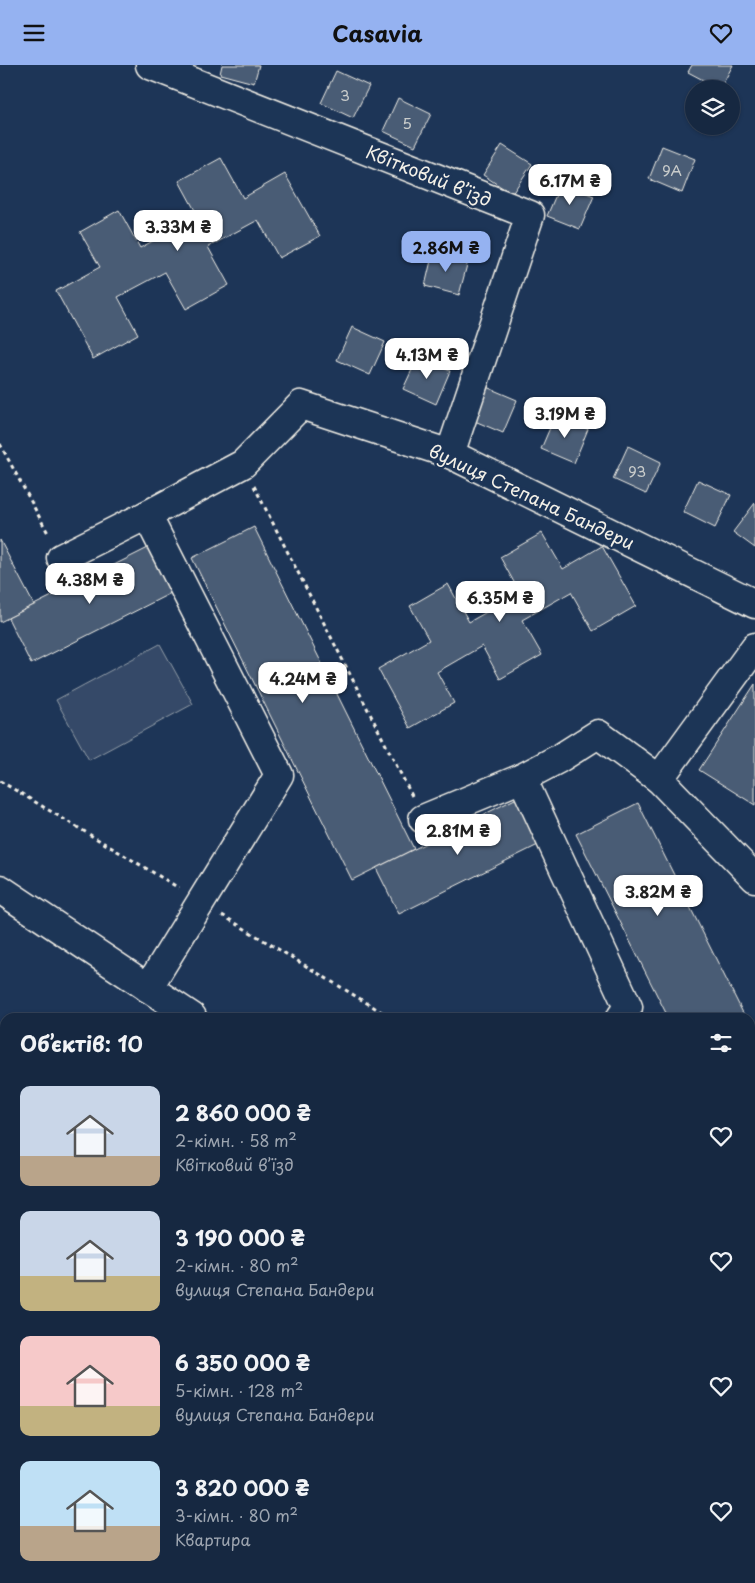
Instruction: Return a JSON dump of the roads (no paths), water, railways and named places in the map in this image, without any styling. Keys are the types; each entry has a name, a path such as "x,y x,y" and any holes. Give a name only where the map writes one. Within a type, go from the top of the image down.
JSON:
{"street":[{"name":"Квітковий в’їзд","path":"150,65 530,215 450,454"},
{"name":"вулиця Степана Бандери","path":"147,515 243,464 302,405 450,454 755,604"},
{"path":"61,558 147,515 279,775 148,988"},
{"path":"659,779 755,647"},
{"path":"424,819 522,778 560,758 598,733 659,779 755,878"},
{"path":"522,778 628,1007 624,1013"},
{"path":"0,889 186,1013"}]}
